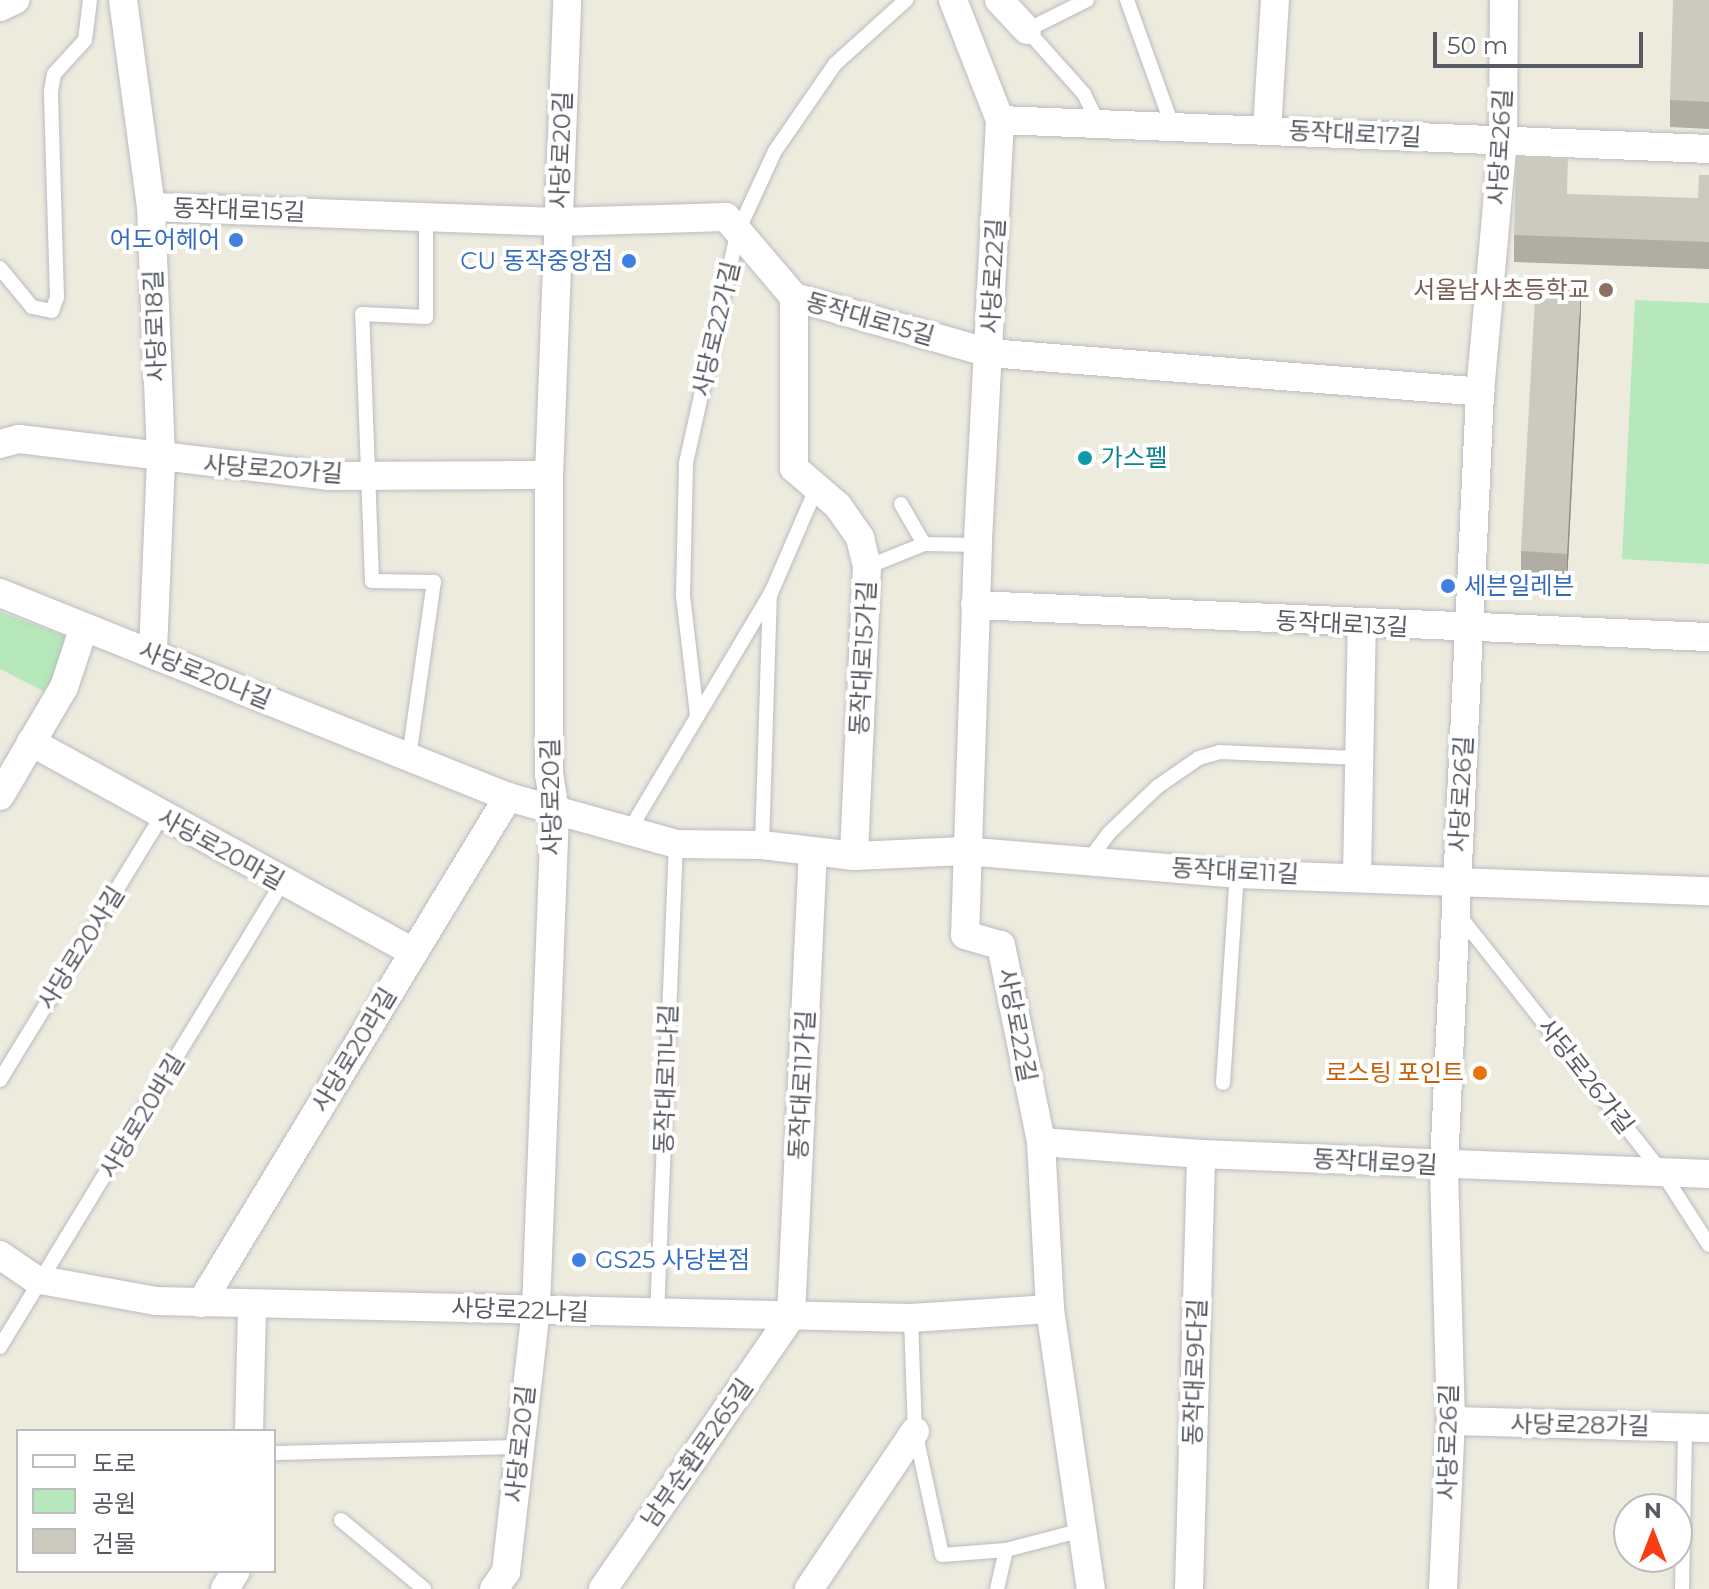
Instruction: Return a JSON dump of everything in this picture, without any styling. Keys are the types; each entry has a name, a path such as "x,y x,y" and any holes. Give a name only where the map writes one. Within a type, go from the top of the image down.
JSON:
{"street":[{"path":"0,7 15,0"},
{"name":"사당로18길","path":"123,0 151,207 161,460 153,654"},
{"name":"사당로20길","path":"494,1589 506,1572 536,1308 555,811 549,775 549,475 567,0"},
{"name":"사당로22길","path":"985,0 956,7 1000,120 975,605 965,851 965,935 1001,945 1041,1142 1050,1309 1086,1529 1091,1589"},
{"path":"999,0 1027,30"},
{"path":"1267,130 1275,0"},
{"name":"사당로26길","path":"1443,1589 1451,1421 1444,1165 1480,392 1503,141 1504,0"},
{"name":"동작대로17길","path":"1000,120 1709,149"},
{"name":"동작대로15길","path":"151,207 558,222 726,217 794,297 989,353 1480,392"},
{"name":"동작대로15가길","path":"794,297 794,468 838,506 860,538 867,567 854,856"},
{"name":"사당로20가길","path":"0,444 19,439 161,460 328,476 367,473 549,475"},
{"name":"사당로20나길","path":"2,591 84,627 508,797 555,811"},
{"name":"동작대로13길","path":"975,605 1469,630 1709,637"},
{"path":"1357,875 1362,625"},
{"path":"0,796 64,687 84,627"},
{"name":"사당로20마길","path":"31,742 282,883 413,952"},
{"name":"사당로20라길","path":"201,1303 508,797"},
{"name":"동작대로11길","path":"555,811 676,844 762,845 813,854 854,856 965,851 1237,874 1357,875 1456,897 1709,891"},
{"name":"동작대로11가길","path":"791,1316 813,854"},
{"name":"동작대로9길","path":"1041,1142 1201,1154 1664,1175 1709,1174"},
{"name":"동작대로9다길","path":"1189,1589 1201,1154"},
{"name":"사당로22나길","path":"0,1255 42,1281 156,1301 536,1308 657,1315 911,1318 1050,1309"},
{"path":"249,1429 252,1304"},
{"name":"남부순환로265길","path":"603,1589 791,1316"},
{"name":"사당로28가길","path":"1451,1421 1697,1428"},
{"path":"809,1589 915,1431"}],"lane":[{"path":"0,268 32,307 52,311 57,297 51,91 54,74 85,40 90,0"},
{"name":"사당로22가길","path":"697,715 683,595 686,463 738,231 775,151 835,64 906,0"},
{"path":"1087,0 1027,30 1084,94 1098,123"},
{"path":"1127,0 1173,128"},
{"path":"409,757 434,582 372,581 362,314 426,317 426,217"},
{"path":"629,831 771,593 816,489"},
{"path":"901,504 924,544"},
{"path":"867,567 924,544 978,545"},
{"path":"762,845 771,593"},
{"path":"1087,861 1157,787 1199,758 1220,752 1359,758"},
{"name":"사당로20사길","path":"0,1080 162,816"},
{"name":"동작대로11나길","path":"657,1315 676,844"},
{"path":"1223,1083 1237,874"},
{"name":"사당로20바길","path":"0,1347 282,883"},
{"name":"사당로26가길","path":"1456,897 1664,1175 1709,1245"},
{"path":"911,1318 915,1431 942,1555 1006,1550 1086,1529"},
{"path":"1682,1589 1697,1428"},
{"path":"276,1453 519,1447"},
{"path":"341,1520 424,1589"},
{"path":"997,1589 1006,1550"}],"green space":[{"path":"1635,300 1709,303 1709,564 1622,559"},
{"path":"0,612 65,636 51,695 0,669"}],"building":[{"path":"1673,0 1709,0 1709,102 1670,100"},
{"path":"1516,156 1568,158 1567,194 1698,198 1699,175 1709,175 1709,242 1514,235"},
{"path":"1536,281 1581,282 1567,554 1521,551"}],"place":[{"name":"어도어헤어","path":"236,240"},
{"name":"CU 동작중앙점","path":"629,261"},
{"name":"서울남사초등학교","path":"1606,290"},
{"name":"가스펠","path":"1085,458"},
{"name":"세븐일레븐","path":"1448,586"},
{"name":"로스팅 포인트","path":"1480,1073"},
{"name":"GS25 사당본점","path":"579,1260"}]}
